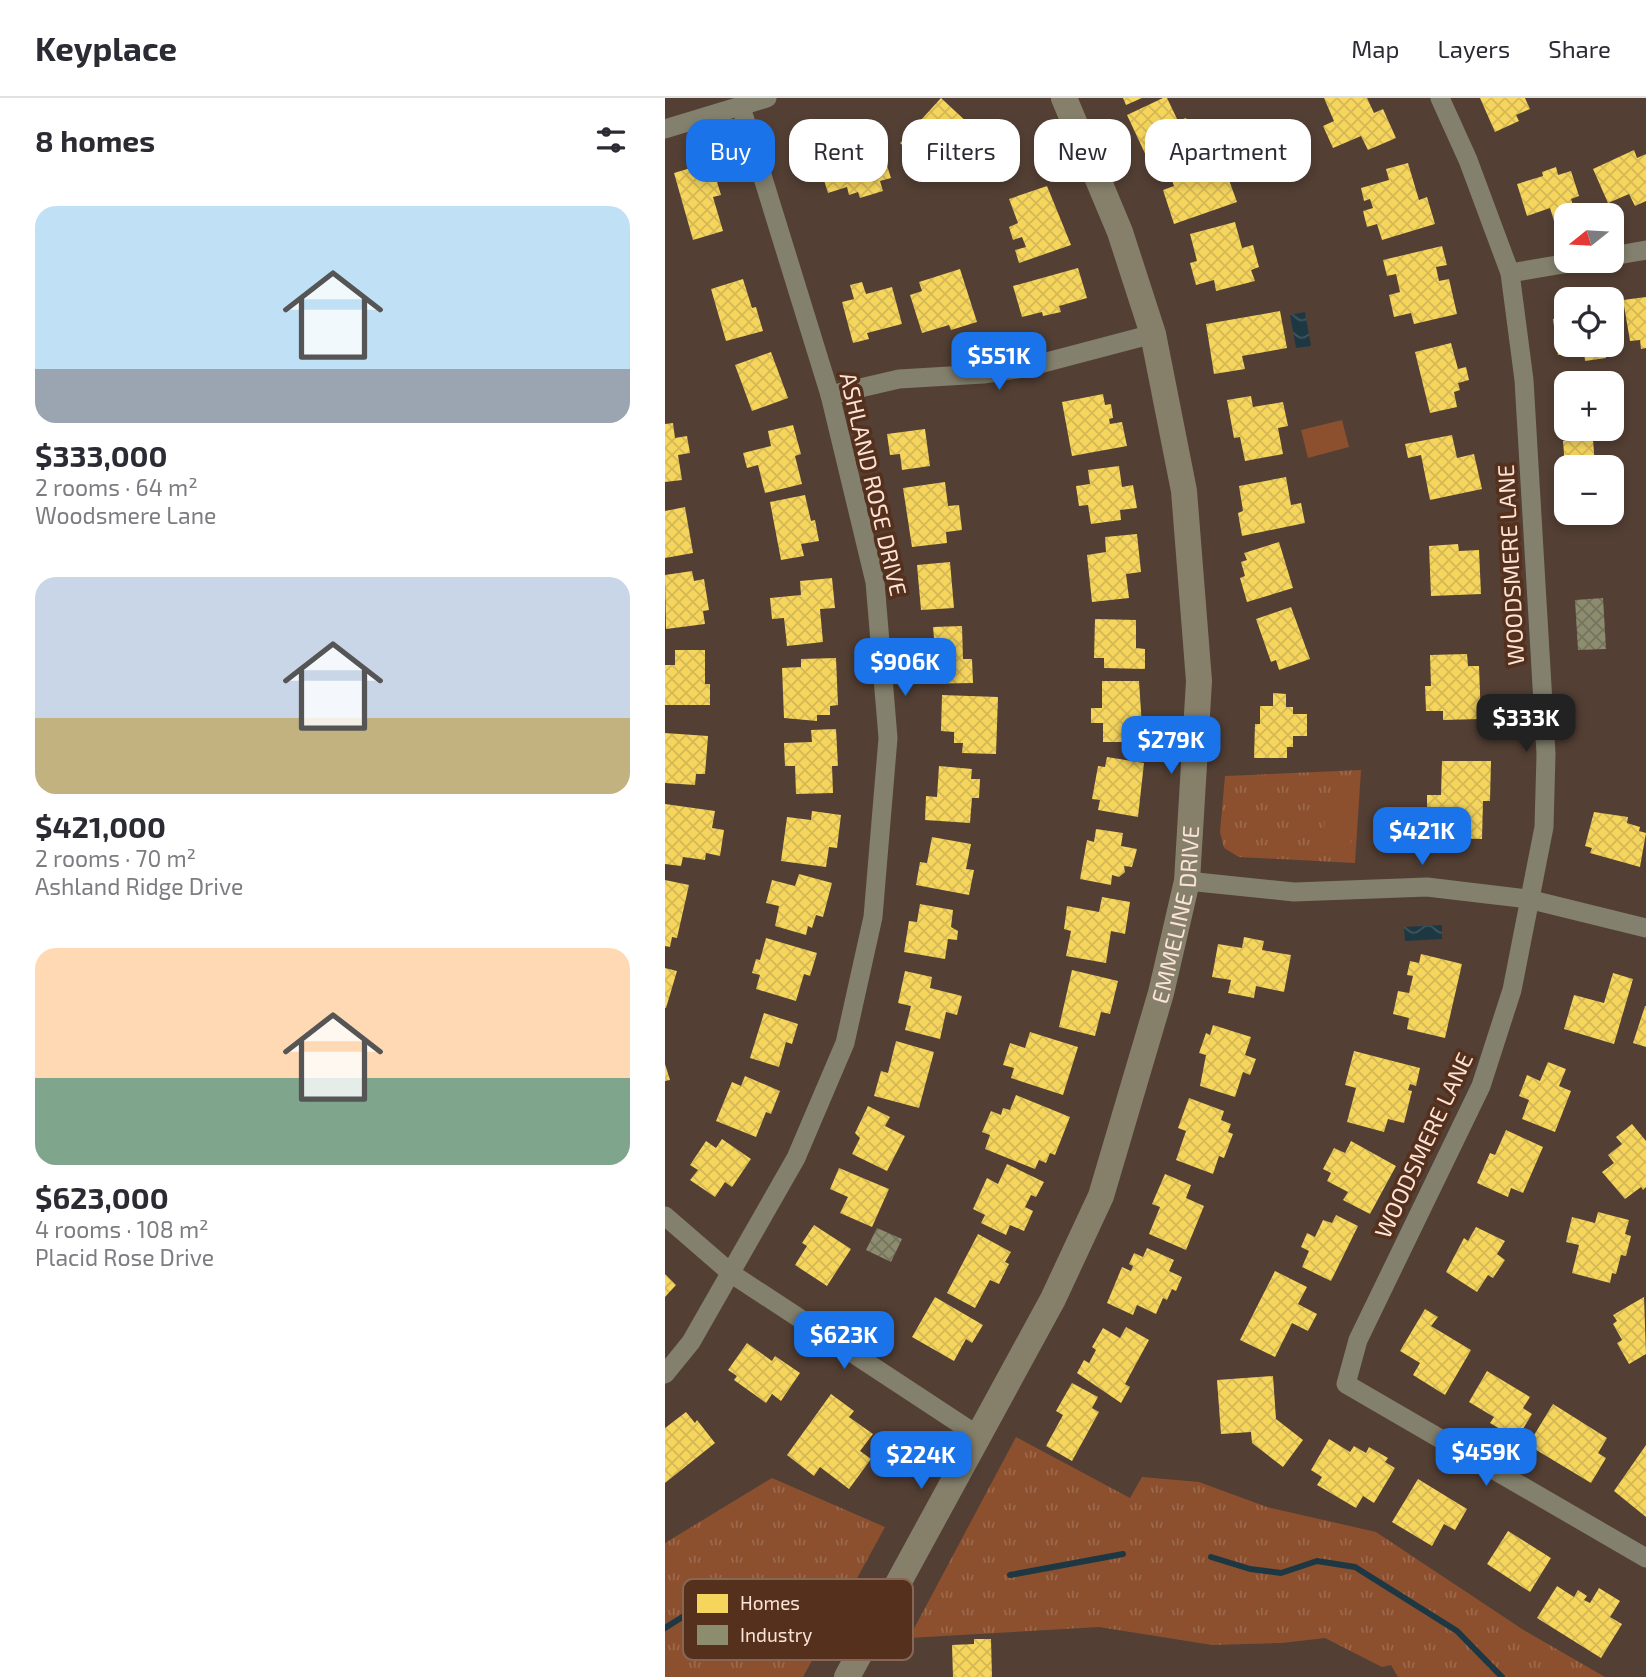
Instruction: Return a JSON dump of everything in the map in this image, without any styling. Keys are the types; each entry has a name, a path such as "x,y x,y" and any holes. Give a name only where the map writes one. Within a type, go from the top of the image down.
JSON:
{"street":[{"path":"665,129 767,98"},
{"name":"EMMELINE DRIVE","path":"900,1579 1053,1299 1101,1196 1161,993 1187,881 1199,681 1184,491 1153,334 1120,232 1064,98"},
{"name":"WOODSMERE LANE","path":"1440,98 1468,160 1510,273 1524,380 1546,754 1544,827 1512,990 1481,1086 1358,1340 1346,1384 1646,1558"},
{"name":"ASHLAND ROSE DRIVE","path":"665,1374 691,1342 796,1158 845,1043 873,917 888,738 875,582 830,395 741,107"},
{"path":"1624,254 1646,250"},
{"path":"1510,273 1554,266"},
{"path":"830,395 899,379 983,374 1024,368 1153,334"},
{"path":"1187,881 1294,892 1427,887 1528,899 1646,928"},
{"path":"665,1216 732,1274 977,1435"},
{"name":"EMMELINE DRIVE","path":"847,1677 856,1660"}],"green space":[{"path":"1342,420 1349,447 1308,458 1301,430"},
{"path":"1361,770 1355,863 1239,857 1224,848 1220,832 1225,776"},
{"path":"1326,798 1353,799 1350,854 1323,853"},
{"path":"1016,1437 1130,1498 1142,1477 1199,1482 1267,1507 1376,1532 1522,1629 1605,1677 1398,1677 1391,1665 1382,1667 1325,1638 1282,1643 1212,1645 1099,1627 913,1638 913,1630"},
{"path":"772,1478 885,1527 857,1579 683,1579 683,1660 812,1660 803,1677 665,1677 665,1543"}],"water":[{"path":"1305,312 1311,346 1296,348 1290,315"},
{"path":"1442,925 1442,939 1405,941 1404,927"}],"building: Homes":[{"path":"941,98 964,119 922,119"},
{"path":"1123,98 1142,98 1126,105"},
{"path":"1167,98 1177,119 1145,119 1145,154 1127,115"},
{"path":"1324,98 1367,98 1374,113 1383,109 1396,138 1368,150 1361,136 1333,148 1323,126 1334,121"},
{"path":"1480,98 1525,98 1530,109 1516,115 1519,121 1495,132"},
{"path":"1634,150 1637,158 1646,154 1646,201 1635,206 1629,194 1608,203 1593,169"},
{"path":"1408,163 1419,200 1427,197 1435,224 1382,240 1377,224 1367,227 1363,211 1373,208 1370,199 1364,201 1361,188 1389,180 1386,169"},
{"path":"1556,167 1558,175 1571,171 1579,196 1571,199 1572,203 1554,203 1554,221 1550,208 1527,216 1517,184 1543,176 1542,172"},
{"path":"686,169 686,182 717,182 721,195 713,197 723,231 693,240 674,173"},
{"path":"825,182 880,182 883,191 860,198 858,192 849,195 847,187 828,193"},
{"path":"1173,182 1230,182 1237,202 1174,224 1163,190 1174,186"},
{"path":"1047,186 1071,245 1019,263 1015,250 1026,247 1022,237 1013,240 1009,227 1018,223 1009,199"},
{"path":"1235,222 1242,248 1253,245 1259,267 1251,270 1255,281 1216,291 1214,280 1196,285 1190,263 1197,261 1190,234"},
{"path":"1442,246 1447,265 1436,267 1439,281 1449,279 1457,314 1414,324 1411,313 1394,317 1389,295 1400,292 1396,274 1387,276 1383,260"},
{"path":"1078,268 1087,298 1059,306 1061,312 1043,316 1042,312 1022,317 1013,286"},
{"path":"960,269 977,322 951,330 949,325 922,333 910,295 922,291 919,282"},
{"path":"743,279 763,331 726,341 711,289"},
{"path":"862,282 866,294 892,287 902,324 867,333 869,339 853,343 842,302 854,299 850,285"},
{"path":"1646,297 1646,348 1641,349 1640,340 1630,341 1624,300"},
{"path":"1280,311 1287,348 1242,356 1245,369 1214,374 1206,324"},
{"path":"1451,343 1458,369 1466,367 1469,380 1458,383 1460,390 1454,392 1457,407 1430,413 1415,352"},
{"path":"771,352 788,398 752,411 735,365"},
{"path":"1585,357 1606,357 1606,358 1585,361"},
{"path":"1103,394 1105,405 1111,404 1113,418 1109,419 1110,424 1122,422 1127,446 1072,456 1062,402"},
{"path":"1251,396 1253,407 1283,402 1288,426 1278,428 1283,454 1245,461 1240,437 1234,438 1227,400"},
{"path":"673,423 675,438 687,436 690,453 678,455 682,480 665,482 665,424"},
{"path":"793,425 801,454 795,456 802,484 765,493 758,465 747,468 743,453 771,446 768,431"},
{"path":"925,429 930,466 902,470 900,454 890,455 887,434"},
{"path":"1452,435 1457,458 1474,454 1482,489 1430,500 1421,455 1408,458 1405,444"},
{"path":"1563,441 1593,441 1594,455 1564,455"},
{"path":"1119,466 1122,487 1133,485 1137,508 1120,510 1121,520 1091,524 1088,505 1079,506 1076,486 1090,484 1088,470"},
{"path":"1286,477 1291,505 1301,503 1305,523 1242,536 1238,513 1243,511 1239,486"},
{"path":"945,482 948,506 959,505 962,530 946,532 947,543 912,547 903,488"},
{"path":"805,495 811,521 815,520 819,541 801,544 804,556 781,560 770,502"},
{"path":"685,507 693,553 665,558 665,511"},
{"path":"1137,534 1141,572 1126,574 1129,598 1092,602 1087,555 1106,552 1105,537"},
{"path":"1279,542 1293,588 1247,602 1240,578 1245,576 1241,562 1247,560 1244,553"},
{"path":"1458,544 1459,551 1479,550 1481,594 1431,596 1429,546"},
{"path":"950,562 954,608 921,610 917,565"},
{"path":"692,571 694,581 704,579 709,610 703,611 705,624 666,629 665,575"},
{"path":"832,578 835,608 820,609 823,642 787,646 784,618 772,619 770,598 801,595 800,581"},
{"path":"1291,607 1310,659 1279,670 1276,660 1271,662 1256,619"},
{"path":"1095,619 1136,620 1136,648 1145,649 1145,669 1104,668 1104,658 1094,658"},
{"path":"962,626 963,659 972,659 973,683 921,684 920,639 934,638 933,627"},
{"path":"675,650 705,650 705,684 710,684 710,705 665,705 665,665 675,665"},
{"path":"1467,654 1468,666 1479,666 1481,719 1443,720 1443,711 1426,711 1425,686 1431,686 1430,655"},
{"path":"836,658 838,705 830,706 830,715 817,715 817,721 784,718 782,668 801,667 801,659"},
{"path":"1102,681 1139,681 1143,742 1103,742 1103,723 1091,723 1091,708 1102,708"},
{"path":"1273,693 1286,694 1286,707 1293,707 1293,714 1307,714 1307,736 1293,736 1293,747 1287,747 1287,758 1254,758 1255,724 1260,724 1260,706 1273,706"},
{"path":"942,695 998,697 996,754 962,753 963,743 954,743 954,732 941,731"},
{"path":"836,729 838,766 832,766 833,793 796,794 795,766 785,766 784,743 812,742 811,730"},
{"path":"665,733 708,736 705,774 696,774 695,785 665,783"},
{"path":"1107,757 1144,763 1138,817 1098,810 1100,800 1092,799 1098,766 1105,767"},
{"path":"1442,761 1491,761 1490,801 1483,801 1482,839 1441,838 1441,846 1384,845 1384,817 1406,817 1406,811 1427,812 1427,795 1441,795"},
{"path":"939,766 972,769 971,779 980,779 979,798 972,798 970,823 925,820 926,796 937,797"},
{"path":"665,804 715,811 712,828 724,830 720,856 706,853 705,860 683,857 681,866 665,864"},
{"path":"812,811 841,815 837,848 829,847 826,867 781,861 787,817 811,820"},
{"path":"1594,812 1628,817 1627,823 1640,827 1639,831 1646,833 1640,867 1590,853 1592,848 1585,846"},
{"path":"1096,829 1123,833 1121,846 1137,849 1132,867 1124,866 1125,872 1119,877 1112,875 1111,885 1080,879 1087,840 1094,842"},
{"path":"932,837 971,844 966,869 974,870 969,895 916,885 920,862 927,863"},
{"path":"799,874 832,883 823,917 816,915 812,928 808,926 806,935 775,926 779,906 766,903 772,880 795,886"},
{"path":"665,880 689,885 677,938 672,937 670,947 665,946"},
{"path":"1102,897 1130,902 1125,934 1111,931 1106,963 1066,956 1071,931 1064,929 1067,906 1099,912"},
{"path":"920,904 953,910 951,927 958,931 957,940 948,939 945,959 904,952 909,921 917,922"},
{"path":"1244,937 1264,941 1262,950 1291,955 1284,992 1256,986 1254,998 1228,993 1231,980 1212,977 1218,944 1242,948"},
{"path":"766,938 817,953 810,976 804,974 796,1001 756,989 760,975 752,973 756,959 760,960"},
{"path":"1421,954 1462,964 1445,1038 1407,1029 1409,1018 1393,1014 1398,991 1409,993 1413,976 1407,975 1410,961 1419,963"},
{"path":"665,968 677,971 666,1008 665,1008"},
{"path":"1072,970 1118,981 1110,1014 1101,1012 1095,1036 1059,1027"},
{"path":"905,971 932,977 930,988 962,996 957,1015 946,1012 940,1039 905,1030 911,1006 898,1003"},
{"path":"1613,973 1633,979 1614,1044 1564,1029 1574,995 1604,1003"},
{"path":"1646,1006 1646,1047 1633,1043"},
{"path":"764,1013 798,1024 792,1044 786,1042 779,1067 750,1058"},
{"path":"1213,1025 1251,1037 1245,1055 1256,1059 1250,1075 1243,1072 1235,1097 1200,1086 1206,1055 1199,1053 1206,1033 1210,1035"},
{"path":"1030,1032 1078,1047 1063,1095 1011,1078 1014,1068 1003,1065 1010,1043 1025,1048"},
{"path":"896,1041 934,1052 919,1108 874,1096 881,1071 888,1073"},
{"path":"1354,1051 1420,1068 1416,1086 1410,1084 1408,1090 1412,1091 1404,1123 1388,1119 1384,1132 1347,1122 1356,1088 1345,1085"},
{"path":"1548,1062 1566,1069 1559,1086 1571,1091 1555,1132 1522,1119 1529,1100 1519,1096 1527,1075 1540,1081"},
{"path":"665,1064 670,1080 665,1081"},
{"path":"745,1076 780,1091 771,1114 766,1112 756,1137 716,1121 732,1082 741,1086"},
{"path":"1016,1095 1070,1117 1055,1155 1050,1153 1046,1163 1039,1160 1035,1169 985,1149 990,1135 982,1132 991,1111 1001,1115 1003,1108 1010,1110"},
{"path":"1189,1098 1224,1111 1221,1120 1231,1124 1228,1132 1233,1134 1224,1158 1219,1156 1213,1174 1176,1160 1186,1131 1178,1128"},
{"path":"868,1106 890,1117 885,1126 905,1136 887,1171 852,1154 860,1138 855,1133"},
{"path":"1632,1124 1646,1141 1646,1187 1643,1190 1641,1187 1625,1199 1602,1172 1614,1163 1608,1155 1622,1144 1616,1137"},
{"path":"1506,1130 1543,1147 1523,1193 1511,1188 1508,1197 1477,1183 1490,1153 1495,1155"},
{"path":"722,1139 751,1159 732,1187 725,1182 715,1197 690,1180 698,1170 690,1165 706,1141 716,1148"},
{"path":"1351,1141 1396,1166 1370,1214 1343,1200 1348,1192 1327,1181 1331,1173 1323,1169 1334,1148 1345,1153"},
{"path":"1007,1164 1044,1182 1036,1197 1031,1195 1025,1207 1033,1211 1024,1231 1010,1225 1006,1235 981,1223 985,1215 973,1209 987,1178 998,1184"},
{"path":"839,1168 889,1189 872,1227 840,1213 848,1197 830,1189"},
{"path":"1165,1174 1191,1185 1186,1198 1204,1206 1186,1250 1149,1234 1160,1207 1152,1204"},
{"path":"1598,1212 1629,1220 1625,1234 1631,1236 1626,1256 1621,1255 1616,1274 1612,1273 1610,1283 1572,1273 1579,1245 1566,1242 1572,1217 1595,1223"},
{"path":"1336,1215 1358,1226 1331,1281 1302,1267 1309,1251 1301,1247 1307,1233 1315,1237 1323,1220 1332,1223"},
{"path":"814,1225 851,1249 827,1286 795,1265 807,1246 802,1243"},
{"path":"1476,1227 1505,1241 1497,1254 1505,1260 1493,1278 1488,1275 1477,1292 1446,1272 1464,1238 1468,1241"},
{"path":"978,1234 1011,1252 1005,1262 1009,1264 999,1284 990,1280 975,1308 947,1293"},
{"path":"1147,1248 1174,1260 1169,1271 1182,1277 1176,1291 1172,1289 1167,1300 1163,1298 1156,1314 1137,1305 1133,1315 1107,1303 1122,1267 1131,1271 1133,1266 1129,1264 1134,1253 1143,1257"},
{"path":"1275,1271 1307,1287 1298,1304 1317,1314 1308,1331 1292,1323 1275,1357 1240,1340"},
{"path":"665,1274 676,1285 665,1297"},
{"path":"935,1297 983,1325 972,1343 966,1339 954,1361 912,1337"},
{"path":"1644,1297 1646,1354 1629,1364 1617,1343 1622,1340 1613,1324 1617,1321 1613,1315"},
{"path":"1425,1309 1438,1317 1431,1326 1471,1350 1445,1395 1413,1375 1420,1363 1400,1351"},
{"path":"1126,1327 1149,1340 1125,1384 1130,1387 1121,1403 1077,1373 1084,1360 1089,1363 1096,1350 1092,1347 1103,1328 1120,1338"},
{"path":"747,1343 772,1361 775,1356 800,1373 781,1401 772,1394 766,1403 734,1380 737,1376 728,1370"},
{"path":"1487,1371 1530,1397 1523,1408 1532,1414 1517,1439 1490,1423 1494,1417 1469,1402"},
{"path":"1273,1376 1276,1419 1303,1440 1283,1467 1252,1443 1251,1432 1221,1434 1217,1380"},
{"path":"1072,1383 1098,1397 1092,1408 1099,1412 1072,1461 1046,1446 1063,1415 1056,1411"},
{"path":"831,1394 854,1411 849,1417 873,1434 860,1451 871,1459 849,1489 820,1467 814,1476 787,1455"},
{"path":"1553,1404 1607,1438 1598,1453 1606,1458 1591,1483 1528,1445"},
{"path":"686,1412 695,1423 697,1420 715,1443 665,1483 665,1428"},
{"path":"1329,1439 1350,1452 1354,1446 1366,1453 1369,1447 1388,1458 1385,1462 1395,1468 1374,1503 1363,1496 1356,1508 1317,1485 1322,1477 1311,1470"},
{"path":"1646,1445 1646,1517 1614,1491"},
{"path":"1418,1479 1467,1509 1455,1530 1444,1524 1432,1546 1392,1522"},
{"path":"1508,1531 1551,1558 1530,1592 1487,1564"},
{"path":"1557,1586 1574,1597 1578,1590 1587,1596 1584,1600 1590,1603 1599,1588 1620,1601 1610,1617 1622,1624 1601,1658 1537,1618"},
{"path":"974,1639 991,1639 992,1677 953,1677 952,1645 974,1644"}],"building: Industry":[{"path":"1603,598 1606,649 1578,650 1575,600"},
{"path":"877,1228 902,1239 891,1262 866,1250"}],"waterway":[{"path":"1010,1575 1123,1554"},
{"path":"1211,1557 1250,1569 1281,1573 1317,1561 1355,1567 1457,1631 1502,1677"},
{"path":"665,1628 683,1617"}]}
